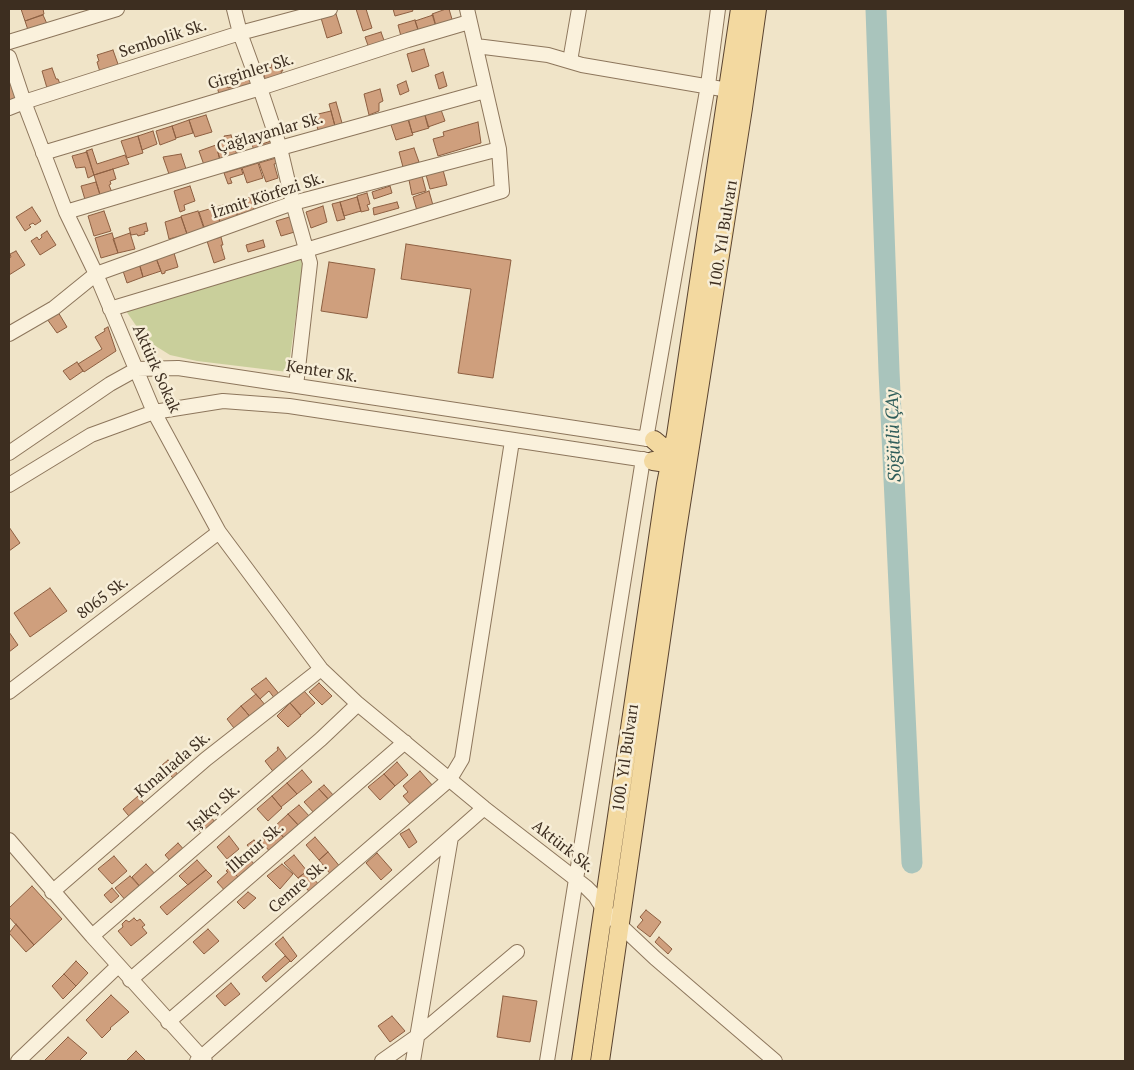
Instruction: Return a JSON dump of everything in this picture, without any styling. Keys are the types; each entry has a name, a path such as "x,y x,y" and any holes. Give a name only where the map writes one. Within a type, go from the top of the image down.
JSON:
{"main road":[{"name":"100. Yıl Bulvarı","path":"600,1061 620,925 740,9"},
{"name":"100. Yıl Bulvarı","path":"581,1061 666,484 680,457 744,108 757,9"},
{"path":"650,439 680,457"},
{"path":"648,460 660,462 680,457"}],"street":[{"path":"9,42 117,9"},
{"path":"234,9 240,33 280,148 310,263 296,386"},
{"name":"Sembolik Sk.","path":"9,108 240,33 330,9"},
{"path":"570,61 579,9"},
{"path":"650,439 708,85 718,9"},
{"path":"110,309 502,191 499,149 468,16"},
{"name":"Girginler Sk.","path":"43,153 260,88 408,40 468,16"},
{"path":"476,46 548,56 728,90"},
{"name":"Aktürk Sokak","path":"9,57 66,212 96,274 154,412 219,532 321,669"},
{"name":"Çağlayanlar Sk.","path":"66,212 280,148 485,91"},
{"name":"İzmit Körfezi Sk.","path":"9,334 54,308 96,274 293,203 499,149"},
{"name":"Kenter Sk.","path":"9,453 110,384 137,370 178,368 650,439"},
{"path":"9,485 91,435 154,412 223,401 289,406 648,460 576,879 547,1061"},
{"name":"Cemre Sk.","path":"168,1022 450,778 462,759 512,441"},
{"name":"8065 Sk.","path":"9,692 219,532"},
{"name":"Aktürk Sk.","path":"321,669 358,704 484,808 576,879 595,896 604,910 655,958 775,1061"},
{"name":"Kınalıada Sk.","path":"52,892 206,759 321,669"},
{"name":"Işıkçı Sk.","path":"92,936 321,739 358,704"},
{"name":"İlknur Sk.","path":"130,980 405,742"},
{"path":"9,840 52,892 201,1060 484,808"},
{"path":"413,1061 451,838"},
{"path":"382,1061 416,1037 517,952"},
{"path":"18,1061 118,966"}],"green space":[{"path":"304,257 288,372 197,361 170,355 146,340 126,311"}],"building":[{"path":"21,9 43,9 44,14 25,21"},
{"path":"356,9 366,9 372,28 363,31"},
{"path":"393,9 412,9 413,11 395,16"},
{"path":"449,9 454,26 437,30 432,14"},
{"path":"336,14 342,33 327,38 321,18"},
{"path":"43,15 48,26 29,33 25,21"},
{"path":"433,15 437,30 420,36 415,21"},
{"path":"415,20 420,35 402,40 398,25"},
{"path":"381,32 386,46 370,51 365,37"},
{"path":"424,49 429,66 412,72 407,54"},
{"path":"113,50 119,67 100,72 97,55"},
{"path":"278,61 283,71 281,71 283,79 267,84 262,70 272,67 271,64"},
{"path":"52,68 60,84 47,88 42,71"},
{"path":"248,69 253,87 237,92 232,77 243,73 242,70"},
{"path":"443,72 447,86 439,89 435,75"},
{"path":"13,78 20,99 9,105 9,80"},
{"path":"406,81 409,91 400,95 397,85"},
{"path":"227,84 228,88 233,86 235,93 220,97 217,87"},
{"path":"380,89 383,101 379,103 379,111 369,115 364,94"},
{"path":"336,102 342,123 335,126 329,104"},
{"path":"440,107 445,121 428,127 424,112"},
{"path":"331,111 335,126 318,130 314,115"},
{"path":"424,112 429,128 412,133 408,117"},
{"path":"206,115 212,132 195,137 189,120"},
{"path":"407,117 413,135 396,140 390,122"},
{"path":"189,120 193,133 176,138 172,126"},
{"path":"478,122 481,143 438,156 433,139 444,136 443,132"},
{"path":"172,126 176,139 160,145 156,131"},
{"path":"153,131 157,144 142,150 138,136"},
{"path":"231,135 237,155 220,160 216,145 226,142 224,136"},
{"path":"138,136 143,153 127,158 121,141"},
{"path":"261,141 262,144 271,141 272,146 254,151 252,144"},
{"path":"216,145 220,160 204,165 199,151"},
{"path":"414,148 419,162 403,167 399,152"},
{"path":"92,149 97,164 125,155 129,164 94,175 86,151"},
{"path":"87,152 94,175 88,178 85,167 76,168 72,156"},
{"path":"181,154 187,172 170,177 163,157"},
{"path":"276,158 278,163 274,164 278,178 266,182 259,163"},
{"path":"258,163 263,178 247,183 242,168"},
{"path":"241,168 243,174 230,178 232,183 228,184 224,173"},
{"path":"113,169 116,179 110,181 111,184 109,185 113,195 101,198 94,175"},
{"path":"443,170 447,185 430,189 426,175"},
{"path":"422,176 426,191 412,195 409,180"},
{"path":"96,182 101,198 86,203 81,186"},
{"path":"190,186 195,201 184,205 185,210 180,212 174,191"},
{"path":"390,186 392,193 374,199 372,192"},
{"path":"429,191 434,209 418,214 413,197"},
{"path":"367,193 370,204 367,205 369,210 361,212 357,196"},
{"path":"250,197 255,212 238,218 234,202"},
{"path":"357,197 361,211 344,216 340,202"},
{"path":"234,202 238,218 220,223 216,207"},
{"path":"340,202 345,219 337,221 332,204"},
{"path":"397,202 399,208 374,215 373,208"},
{"path":"323,206 327,222 311,228 306,212"},
{"path":"32,207 41,221 35,225 33,223 29,225 31,227 25,231 16,217"},
{"path":"216,207 220,223 204,227 199,212"},
{"path":"104,211 111,231 94,236 88,216"},
{"path":"198,211 204,229 187,234 181,216"},
{"path":"293,216 298,231 281,236 276,221"},
{"path":"181,217 187,234 169,239 165,222"},
{"path":"146,223 148,231 144,232 145,234 131,235 129,228"},
{"path":"47,231 56,245 40,255 31,241 37,237 39,240 42,237 41,235"},
{"path":"112,233 118,253 101,258 95,238"},
{"path":"130,233 135,249 118,253 113,239"},
{"path":"221,237 225,259 214,263 207,241"},
{"path":"263,240 265,247 248,252 246,245"},
{"path":"406,244 511,260 493,378 458,373 471,289 401,279"},
{"path":"16,251 25,265 9,275 10,254"},
{"path":"174,253 178,267 165,271 162,274 156,258"},
{"path":"156,258 161,271 143,277 139,263"},
{"path":"329,262 375,269 367,318 321,311"},
{"path":"139,263 143,277 127,283 122,268"},
{"path":"58,312 67,327 57,333 47,319"},
{"path":"108,327 116,351 84,372 78,364 102,349 95,337"},
{"path":"77,362 83,371 70,380 63,371"},
{"path":"9,527 20,543 9,551"},
{"path":"50,588 67,611 30,637 14,613"},
{"path":"9,632 18,645 9,652"},
{"path":"266,678 280,695 275,699 269,691 260,699 251,689"},
{"path":"319,683 332,696 322,705 309,692"},
{"path":"304,691 315,703 301,715 290,703"},
{"path":"256,694 266,706 252,719 241,706"},
{"path":"290,703 301,716 288,727 277,716"},
{"path":"241,706 252,719 237,732 227,719"},
{"path":"278,747 289,762 275,774 265,761 278,750"},
{"path":"168,760 170,762 168,763 180,777 177,783 162,765"},
{"path":"397,762 408,775 395,786 384,774"},
{"path":"302,770 312,782 297,794 287,783"},
{"path":"420,771 433,786 411,805 403,796 408,792 403,786"},
{"path":"384,774 395,786 380,800 368,787"},
{"path":"287,783 297,794 281,807 272,796"},
{"path":"324,785 335,797 330,801 319,789"},
{"path":"319,789 330,801 315,814 304,802"},
{"path":"138,796 148,808 133,821 123,809"},
{"path":"272,796 282,808 268,821 257,809"},
{"path":"299,805 311,818 300,827 288,814"},
{"path":"207,813 218,825 204,836 194,825"},
{"path":"288,814 300,827 286,840 274,827"},
{"path":"274,827 286,840 271,853 260,840"},
{"path":"409,829 417,842 409,848 400,834"},
{"path":"229,836 239,849 227,859 217,847"},
{"path":"315,837 328,852 319,860 306,845"},
{"path":"254,840 259,845 252,851 247,845"},
{"path":"178,843 186,852 172,863 165,855"},
{"path":"328,852 341,868 332,876 319,860"},
{"path":"377,853 392,870 381,880 366,863"},
{"path":"245,854 256,866 241,880 229,868"},
{"path":"294,855 307,871 298,878 284,863"},
{"path":"114,856 127,871 112,884 98,869"},
{"path":"197,860 206,870 188,885 179,876"},
{"path":"146,864 157,876 142,889 132,877"},
{"path":"282,864 293,874 280,889 267,876"},
{"path":"229,868 241,880 227,893 217,882 228,872 226,871"},
{"path":"206,870 212,876 167,915 160,907"},
{"path":"307,871 320,886 311,894 298,878"},
{"path":"130,876 142,889 127,902 115,888"},
{"path":"32,886 62,919 34,945 9,917 9,908"},
{"path":"112,888 119,896 111,903 104,895"},
{"path":"248,892 256,898 244,909 237,902"},
{"path":"646,910 661,922 650,937 637,927 643,920 640,917"},
{"path":"134,918 137,921 140,919 145,925 142,927 147,933 131,946 118,931 123,927 122,924 126,920 129,922"},
{"path":"16,924 34,945 26,952 9,933"},
{"path":"208,929 219,941 204,954 193,942"},
{"path":"283,937 297,956 291,962 275,944"},
{"path":"659,937 672,949 668,954 655,942"},
{"path":"285,956 290,961 266,982 262,977"},
{"path":"76,961 88,973 76,986 64,974"},
{"path":"64,974 76,986 63,999 52,986"},
{"path":"231,983 240,994 225,1006 216,996"},
{"path":"111,995 129,1012 110,1028 102,1038 86,1020"},
{"path":"503,996 537,1001 530,1042 497,1037"},
{"path":"392,1016 405,1031 390,1042 378,1026"},
{"path":"68,1037 87,1053 79,1061 44,1061"},
{"path":"136,1051 146,1061 128,1061"}],"waterway":[{"name":"Söğütlü ÇAy","path":"876,9 889,371 912,863"}]}
